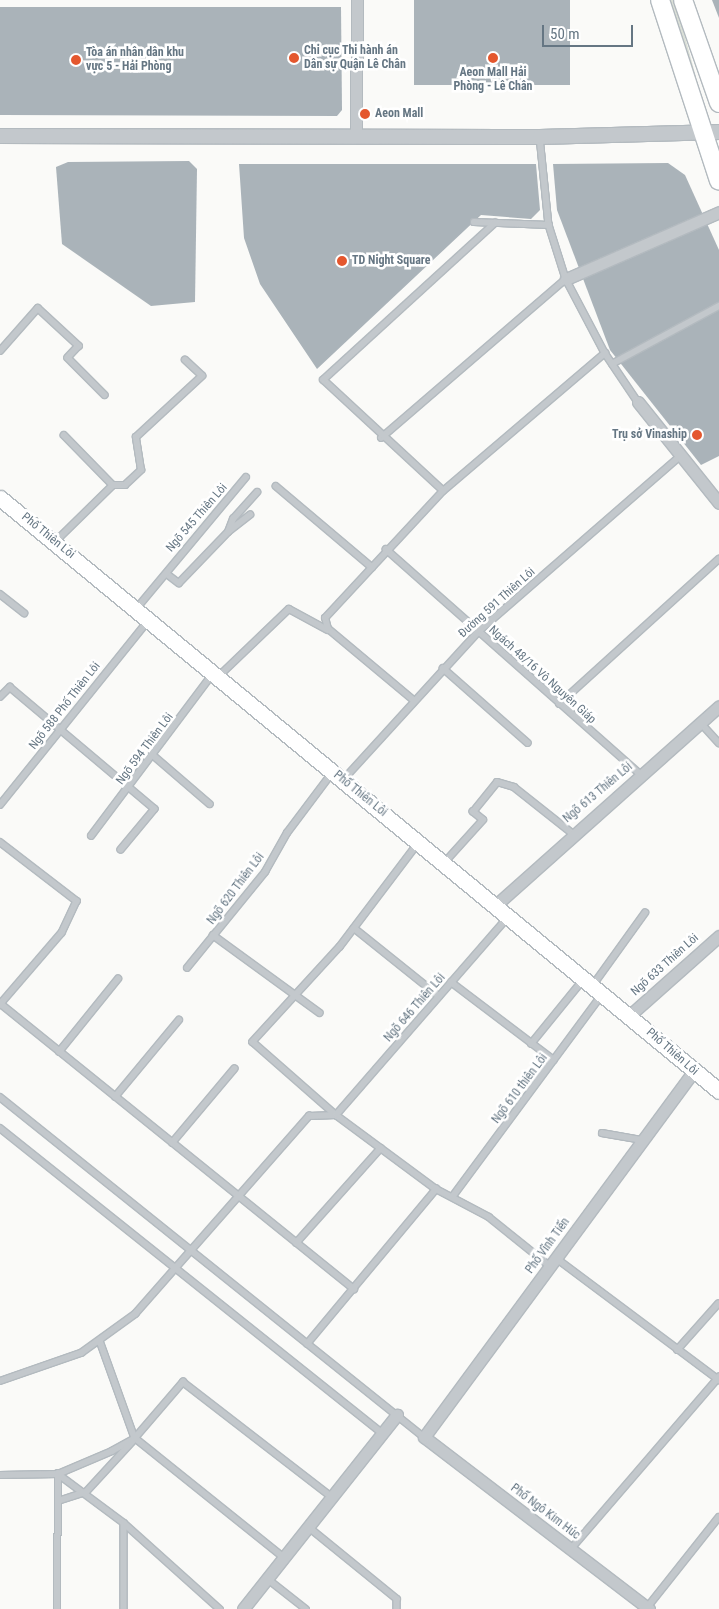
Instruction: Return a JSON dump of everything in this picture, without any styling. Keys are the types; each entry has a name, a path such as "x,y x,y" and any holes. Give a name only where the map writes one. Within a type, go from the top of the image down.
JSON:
{"main road":[{"path":"660,0 701,135 719,181"},
{"path":"683,0 719,102"},
{"name":"Phố Thiên Lôi","path":"0,498 137,608 148,620 444,863 497,904 719,1091"}],"street":[{"path":"356,137 357,0"},
{"path":"0,136 540,137 701,135 719,132"},
{"path":"566,279 719,212"},
{"path":"638,402 719,503"},
{"name":"Ngõ 613 Thiên Lôi","path":"497,904 572,833 719,706"},
{"name":"Ngõ 633 Thiên Lôi","path":"630,1015 719,936"},
{"name":"Phố Vĩnh Tiến","path":"424,1437 694,1071"},
{"path":"243,1609 311,1529 397,1415"},
{"name":"Phố Ngô Kim Húc","path":"424,1437 648,1609"}],"lane":[{"path":"540,137 549,225 566,279 605,353 638,402"},
{"path":"474,222 549,225"},
{"path":"443,491 381,438 323,380 495,223"},
{"path":"381,438 566,279"},
{"path":"612,364 719,306"},
{"path":"0,351 38,308 79,346 68,358 105,395"},
{"path":"414,701 331,632 325,618 386,549 443,491 605,353"},
{"path":"55,542 113,485 125,485 141,470 136,437 202,376 185,360"},
{"path":"64,435 113,485"},
{"name":"Đường 591 Thiên Lôi","path":"338,776 414,701 479,631 680,456"},
{"name":"Ngõ 545 Thiên Lôi","path":"137,608 246,477"},
{"path":"276,486 372,567"},
{"path":"228,532 233,518 257,492"},
{"path":"167,574 179,583 228,532 250,515"},
{"name":"Ngách 48/16 Vô Nguyên Giáp","path":"386,549 641,775"},
{"path":"559,704 719,560"},
{"path":"0,594 24,613"},
{"name":"Ngõ 594 Thiên Lôi","path":"91,836 216,675 288,609 331,632"},
{"name":"Ngõ 588 Phố Thiên Lôi","path":"0,805 148,620"},
{"path":"444,668 528,743"},
{"path":"0,697 10,687 59,730 130,786 155,809 120,850"},
{"path":"700,722 719,744"},
{"path":"153,756 210,804"},
{"name":"Ngõ 620 Thiên Lôi","path":"187,968 265,872 287,833 338,776"},
{"path":"444,863 483,820 473,812 497,782 514,787 572,833"},
{"path":"0,842 77,902 62,933 0,1004 354,1289"},
{"path":"420,843 354,928 253,1042 336,1115 436,1189 453,1196 489,1217 719,1379 571,1549"},
{"path":"532,1044 593,985 645,913"},
{"name":"Ngõ 646 Thiên Lôi","path":"336,1115 510,915"},
{"path":"354,928 440,996"},
{"path":"213,936 320,1014"},
{"path":"59,1052 118,979"},
{"path":"452,982 554,1060"},
{"name":"Ngõ 610 thiên Lôi","path":"453,1196 554,1060 593,985"},
{"path":"115,1097 178,1020"},
{"path":"172,1144 234,1069"},
{"path":"0,1097 424,1437"},
{"path":"0,1381 81,1353 135,1314 177,1271 238,1196 309,1116 336,1115"},
{"path":"0,1128 383,1434"},
{"path":"602,1133 642,1140"},
{"path":"296,1242 381,1148"},
{"path":"307,1344 436,1189"},
{"path":"677,1350 718,1304"},
{"path":"100,1341 135,1438 286,1559"},
{"path":"58,1501 86,1492 184,1382 334,1498"},
{"path":"0,1475 58,1474 135,1438"},
{"path":"58,1474 86,1492 124,1523 220,1609"},
{"path":"57,1609 58,1474"},
{"path":"648,1609 719,1517"},
{"path":"124,1523 124,1609"},
{"path":"311,1529 397,1599 397,1609"},
{"path":"269,1580 306,1609"}],"shaded area":[{"path":"667,0 675,0 696,77 694,77"}],"building":[{"name":"Aeon Mall Hải Phòng - Lê Chân","path":"414,0 570,0 570,85 414,85"},
{"path":"712,0 719,0 719,18"},
{"path":"0,7 341,7 342,110 337,116 0,115"},
{"path":"189,161 197,169 195,302 151,306 62,244 56,167 68,162"},
{"path":"668,163 685,175 719,250 719,456 701,465 610,350 557,210 553,164"},
{"name":"TD Night Square","path":"239,164 536,164 540,210 531,219 481,215 317,369 260,284 244,238"}],"place":[{"name":"Chi cục Thi hành án Dân sự Quận Lê Chân","path":"294,58"},
{"name":"Aeon Mall Hải Phòng - Lê Chân","path":"493,58"},
{"name":"Tòa án nhân dân khu vực 5 - Hải Phòng","path":"76,60"},
{"name":"Aeon Mall","path":"365,114"},
{"name":"TD Night Square","path":"342,261"},
{"name":"Trụ sở Vinaship","path":"697,435"}]}
